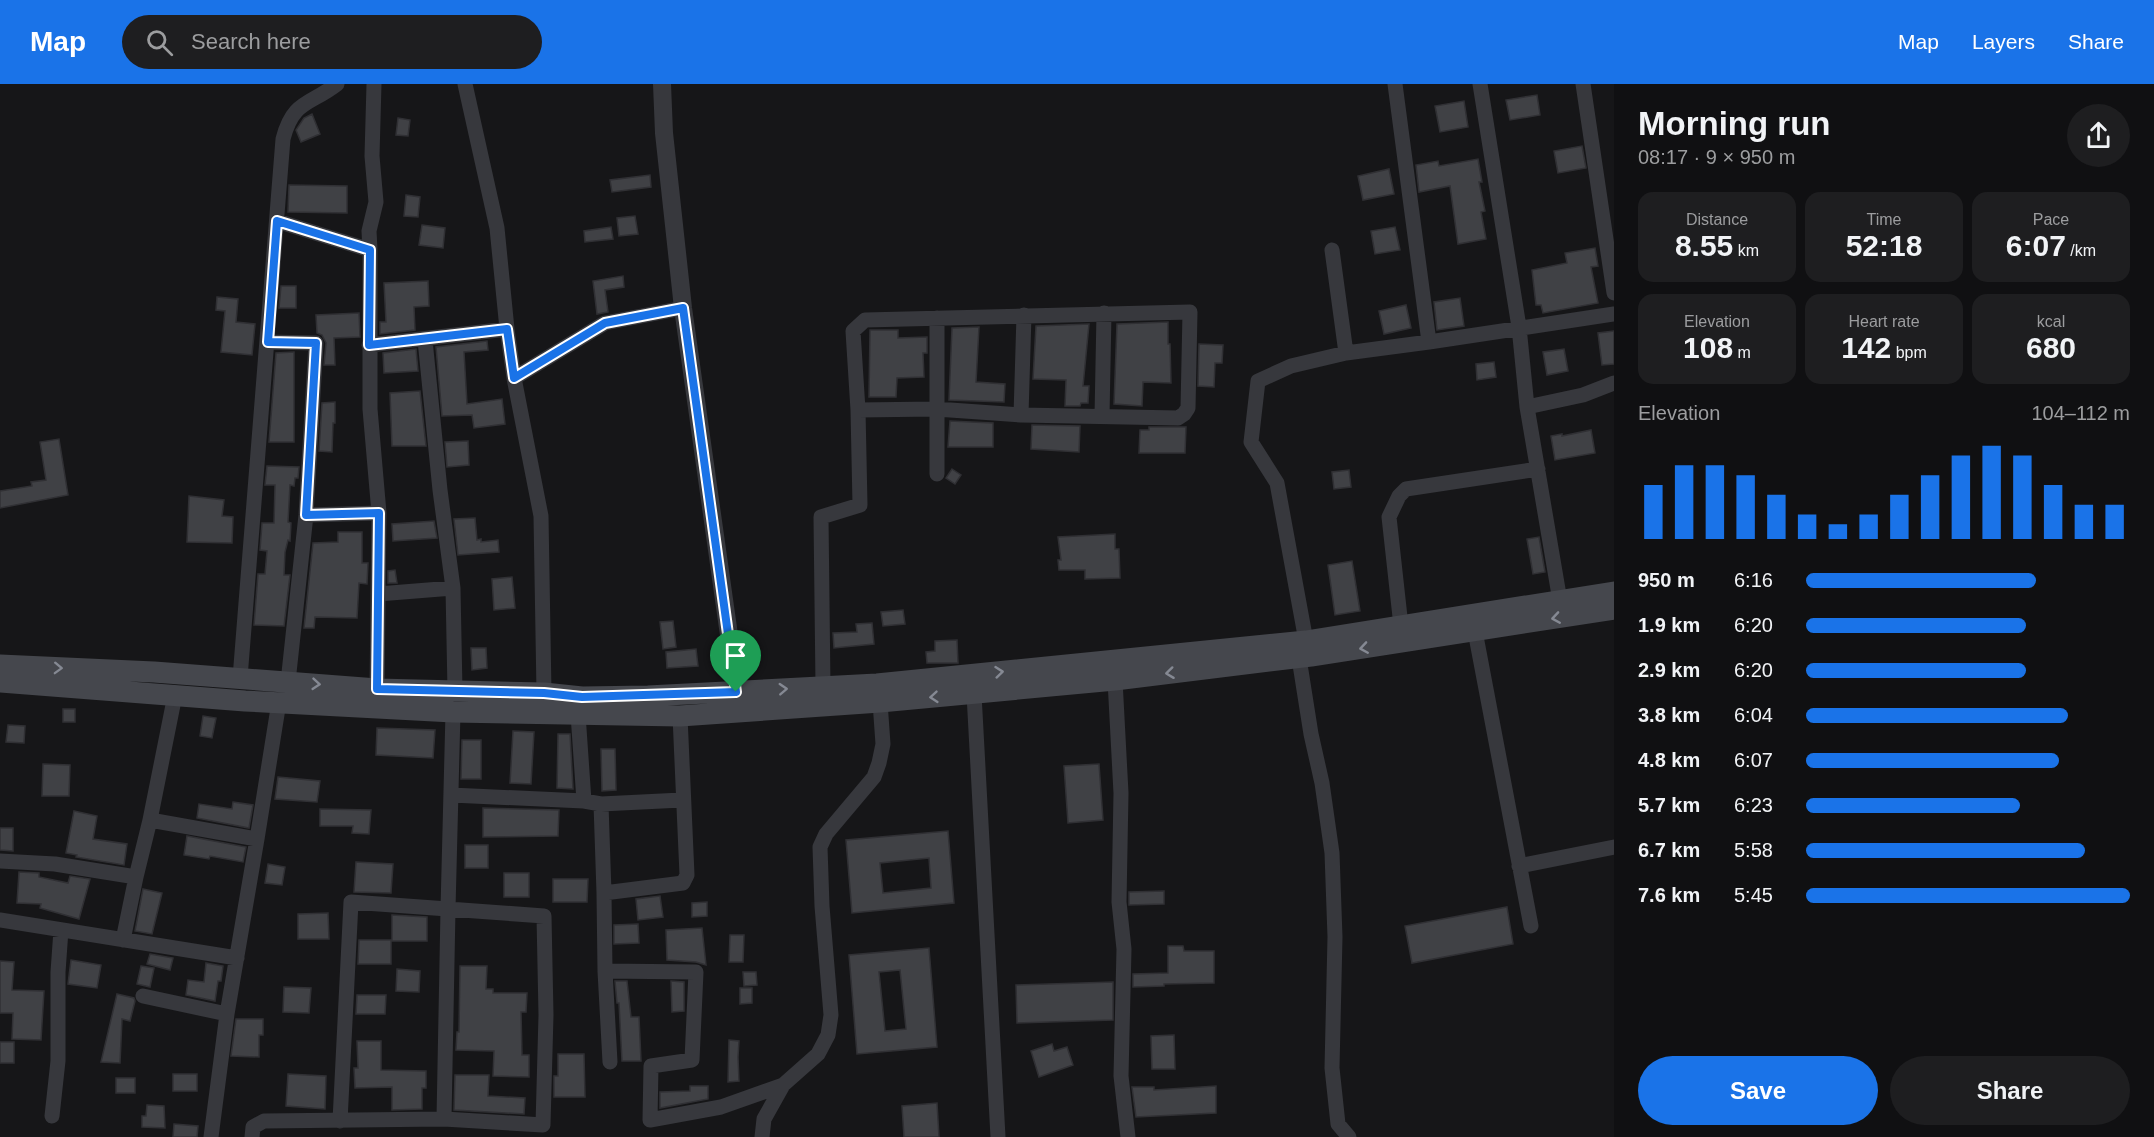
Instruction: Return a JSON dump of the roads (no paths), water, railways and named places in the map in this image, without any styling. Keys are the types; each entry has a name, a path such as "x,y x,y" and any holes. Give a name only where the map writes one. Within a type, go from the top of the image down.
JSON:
{"main road":[{"path":"0,682 453,712 680,716 879,702 1115,680 1302,650 1401,626 1614,592"},
{"path":"0,665 154,672 377,689 544,693 582,697 736,692 877,684 1302,650 1475,631 1614,609"}],"street":[{"path":"240,678 283,139 287,123 296,111 308,100 337,84"},
{"path":"374,84 372,156 376,202 369,231 369,345 370,410 379,513 377,689"},
{"path":"465,84 496,228 514,378 541,516 544,693"},
{"path":"662,84 664,133 683,308 736,692"},
{"path":"1395,84 1429,342"},
{"path":"1480,84 1519,327 1527,407 1560,601"},
{"path":"1583,84 1614,293"},
{"path":"277,221 370,250"},
{"path":"1332,250 1346,353"},
{"path":"514,378 605,323 683,308"},
{"path":"823,687 821,517 860,505 853,330 865,320 1190,312 1188,408 1178,418 1021,415 936,409 858,410"},
{"path":"1102,416 1104,313"},
{"path":"1349,1137 1338,1124 1332,1068 1335,937 1332,853 1322,783 1311,734 1302,650 1277,483 1251,442 1258,381 1291,366 1346,353 1614,314"},
{"path":"1021,415 1024,315"},
{"path":"937,474 938,318"},
{"path":"369,345 507,329"},
{"path":"425,340 440,490 453,588 455,691"},
{"path":"268,342 316,343 306,515 288,682"},
{"path":"1527,407 1583,395 1614,383"},
{"path":"1401,626 1389,517 1399,496 1406,489 1538,469"},
{"path":"306,515 379,513"},
{"path":"378,594 453,588"},
{"path":"1475,631 1531,926"},
{"path":"1115,680 1121,793 1119,902 1124,950 1121,1076 1128,1137"},
{"path":"974,694 998,1137"},
{"path":"123,940 175,695"},
{"path":"211,1137 227,1014 279,702"},
{"path":"762,1137 764,1119 783,1085 818,1054 828,1035 831,1015 822,906 820,847 826,834 874,777 877,770 883,744 879,702"},
{"path":"444,1119 453,712"},
{"path":"578,714 584,801"},
{"path":"604,893 683,883 687,875 680,716"},
{"path":"451,795 584,801 601,804 682,800"},
{"path":"601,804 605,971 610,1062"},
{"path":"150,820 257,839"},
{"path":"1520,866 1614,847"},
{"path":"0,861 55,864 136,877"},
{"path":"252,1137 253,1127 264,1121 340,1121 444,1119 543,1125 546,1015 544,916 351,902 340,1121"},
{"path":"0,920 237,958"},
{"path":"52,1116 58,1060 58,972 61,930"},
{"path":"605,971 696,972 692,1060 651,1066 650,1120 721,1107 783,1085"},
{"path":"143,996 227,1014"}]}
